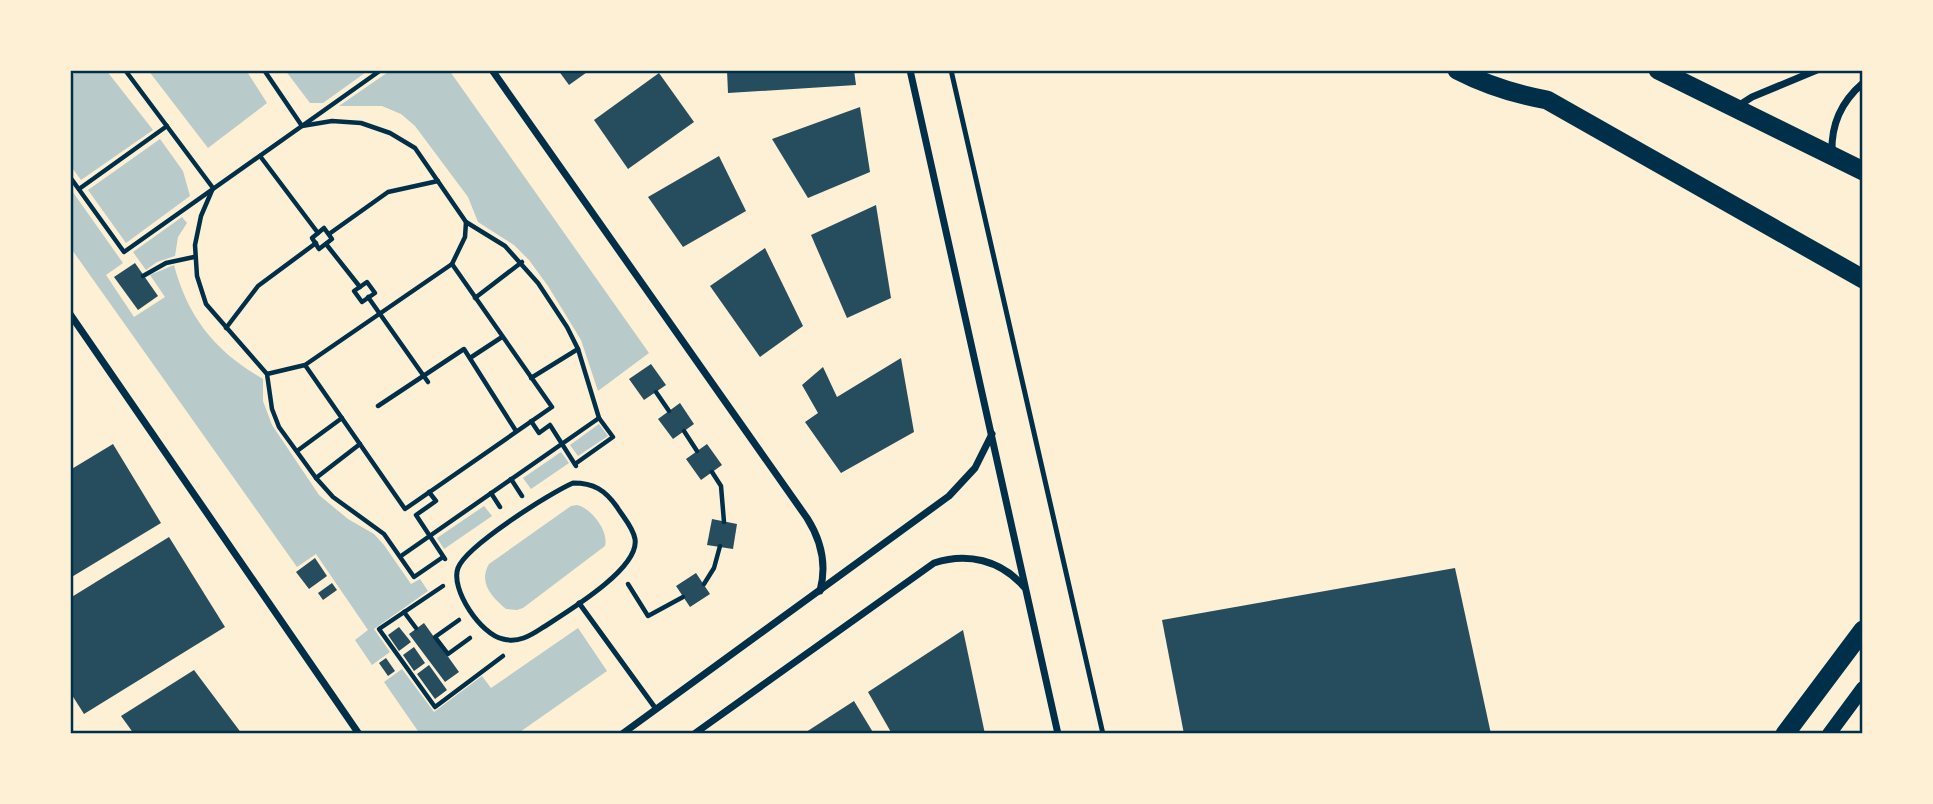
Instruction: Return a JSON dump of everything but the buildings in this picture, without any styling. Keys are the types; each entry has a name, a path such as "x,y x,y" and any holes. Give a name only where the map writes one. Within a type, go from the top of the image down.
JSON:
{"highway":[{"path":"1457,70 1486,84 1547,100 1863,279"},
{"path":"1658,70 1863,171"},
{"path":"1785,734 1863,630"}],"main road":[{"path":"1829,734 1863,688"}],"street":[{"path":"492,70 807,518 817,536 822,556 820,590"},
{"path":"910,70 1058,734"},
{"path":"1735,108 1752,97 1817,70"},
{"path":"1833,156 1833,134 1839,113 1851,94 1863,83"},
{"path":"70,314 359,734"},
{"path":"622,734 957,490 975,468 992,434"},
{"path":"694,734 934,563 965,557 985,561 1004,569 1027,590"}],"lane":[{"path":"951,70 1103,734"},
{"path":"587,483 599,487 609,496 635,537 636,548 632,558 620,571 579,603 526,638 502,639 483,628 461,597 456,576 461,561 490,536 561,489 573,484 587,483"},
{"path":"579,603 656,709"}],"path":[{"path":"125,70 214,188"},
{"path":"264,70 302,126"},
{"path":"70,177 124,252 381,70"},
{"path":"302,126 332,121 361,123 390,132 415,148 466,222 505,246 522,262 560,316 578,349 599,418 613,437 575,464"},
{"path":"79,189 167,126"},
{"path":"260,156 318,233"},
{"path":"329,234 388,192 438,181"},
{"path":"214,188 201,216 195,257 197,276 206,304 267,374 272,409 279,427 333,497 384,534 414,577 443,557"},
{"path":"267,374 304,365 452,264 465,237 466,222"},
{"path":"324,228 329,234 332,239 319,248 312,238 324,228"},
{"path":"226,328 258,285 316,243"},
{"path":"326,244 360,287 354,291 362,302 368,297 428,382"},
{"path":"144,276 166,263 195,257"},
{"path":"475,298 522,262"},
{"path":"304,365 405,509 552,407 452,264"},
{"path":"470,358 502,337"},
{"path":"378,406 464,349 516,431"},
{"path":"531,378 578,349"},
{"path":"656,392 669,411"},
{"path":"297,451 342,418"},
{"path":"401,556 599,418"},
{"path":"531,421 539,433 550,425 587,483"},
{"path":"684,431 697,451"},
{"path":"316,478 360,444"},
{"path":"712,472 720,486 724,522"},
{"path":"429,492 436,502 416,515 456,576 379,629 435,706 526,638"},
{"path":"704,584 714,568 720,547"},
{"path":"620,571 648,616 683,597"},
{"path":"471,611 436,637 448,654 483,628"},
{"path":"404,612 416,628"}],"shaded area":[{"path":"79,70 106,70 153,130 81,180 70,165 70,77"},
{"path":"148,70 246,70 267,103 208,148"},
{"path":"285,70 369,70 323,103 310,103"},
{"path":"391,70 449,70 649,353 598,391 581,340 548,286 514,245 478,222 468,197 415,126 401,114 382,106 339,106"},
{"path":"160,139 183,171 190,196 126,243 88,190"},
{"path":"70,188 123,263 106,275 134,317 165,297 150,275 174,265 187,301 206,332 231,357 263,379 263,401 272,425 319,495 348,519 374,534 411,584 420,579 428,591 374,629 390,652 372,665 355,640 368,630 316,554 297,567 70,247"},
{"path":"182,217 187,223 178,237 175,256 157,262 146,270 133,252"},
{"path":"599,424 608,436 578,456 570,445"},
{"path":"561,452 569,463 531,489 523,478"},
{"path":"577,505 598,521 606,540 605,546 523,608 506,609 488,589 485,577 489,564 571,506"},
{"path":"484,506 492,516 444,549 437,538"},
{"path":"578,628 607,671 517,734 420,734 384,682 402,669 434,712 482,676 491,688"}]}
